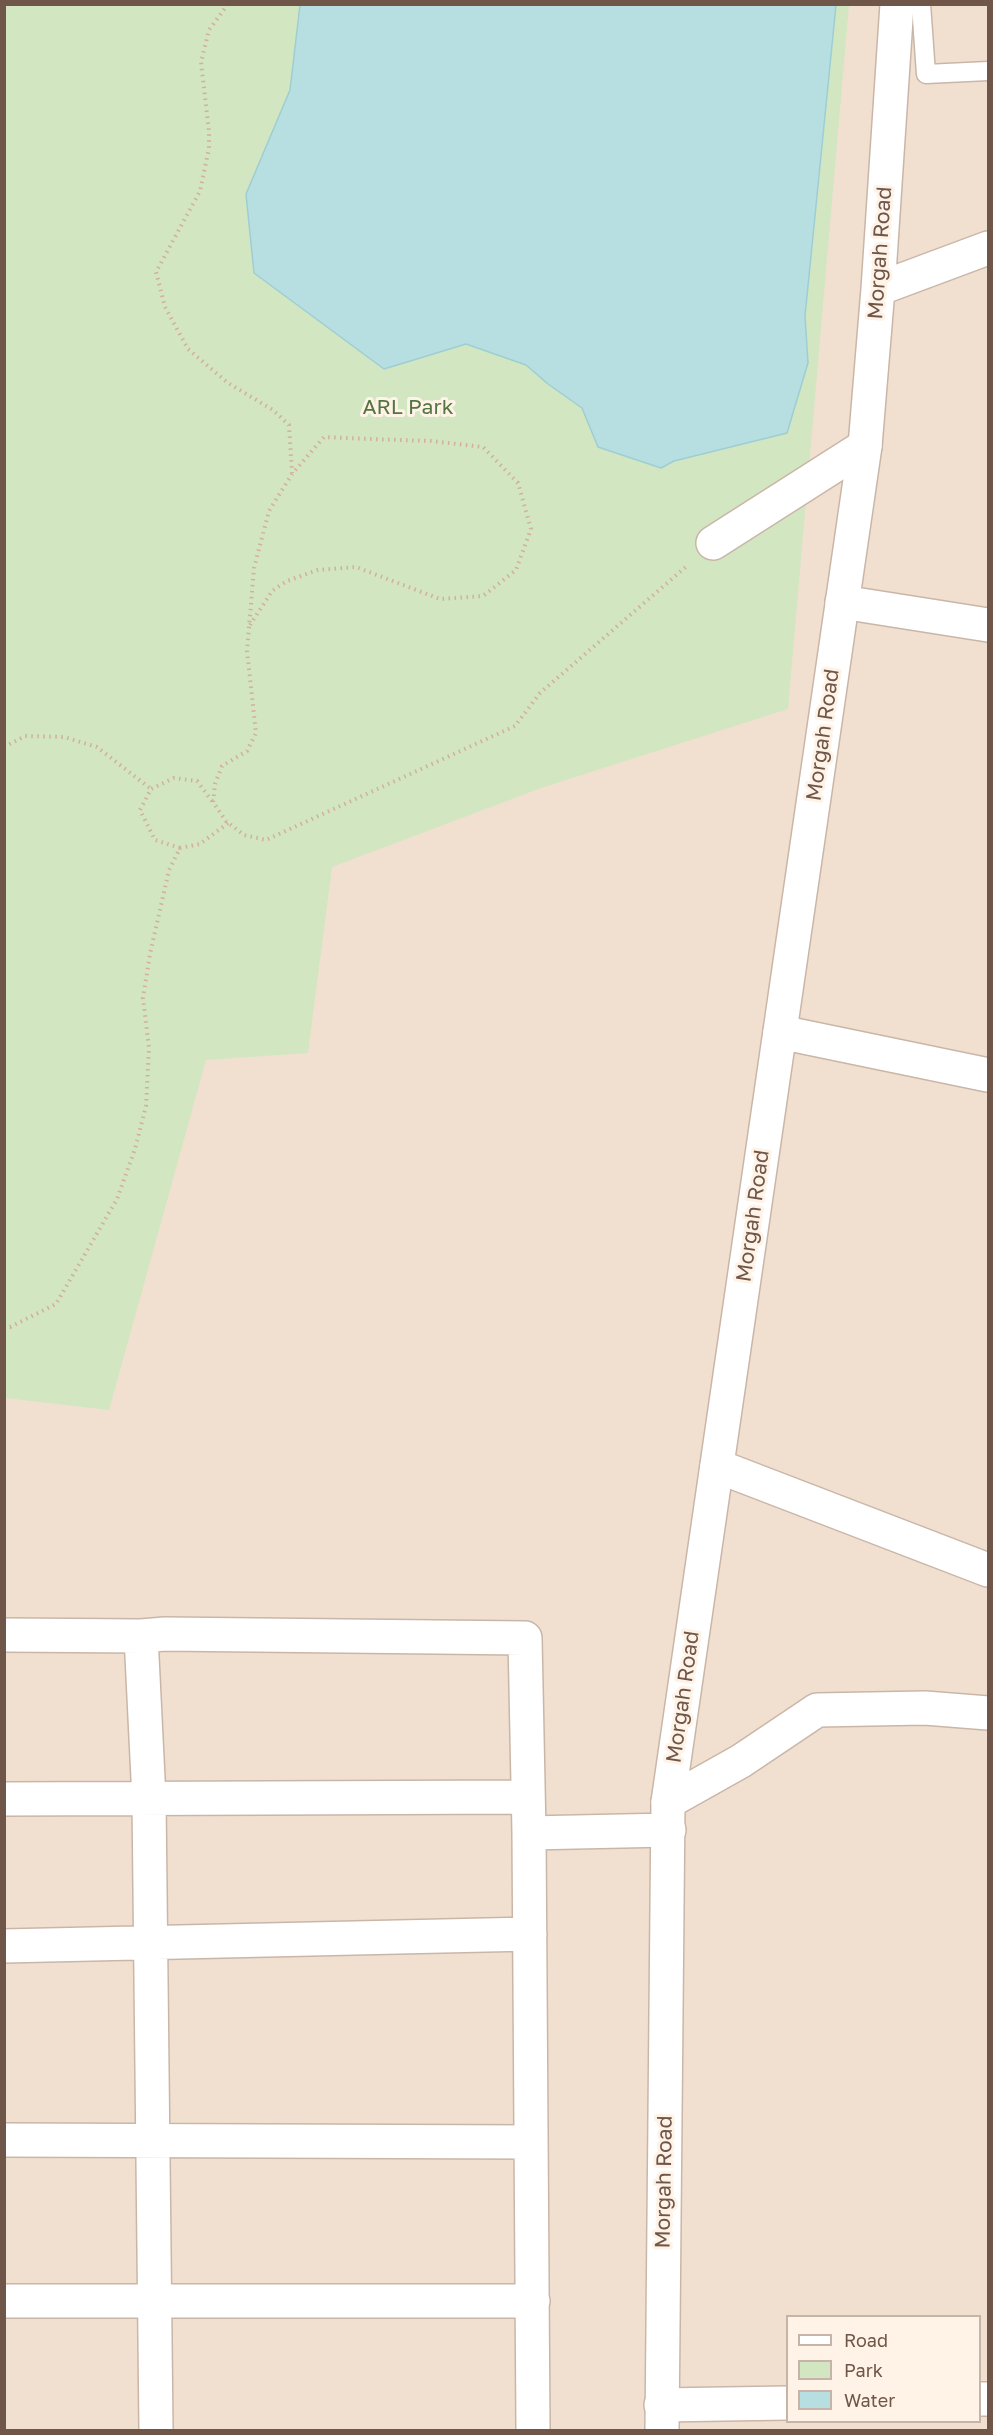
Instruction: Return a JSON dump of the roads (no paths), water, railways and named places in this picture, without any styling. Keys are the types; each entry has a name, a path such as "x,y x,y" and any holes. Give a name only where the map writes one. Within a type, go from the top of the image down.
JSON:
{"street":[{"name":"Morgah Road","path":"662,2418 668,1816 865,446 897,4"},
{"path":"878,289 988,249"},
{"path":"713,543 865,446"},
{"path":"842,602 988,625"},
{"path":"780,1032 988,1075"},
{"path":"717,1466 988,1570"},
{"path":"4,1635 141,1636 165,1634 525,1638 530,1934 532,2430"},
{"path":"141,1636 149,1799 156,2430"},
{"path":"529,1833 668,1816 741,1761 817,1710 925,1708 988,1713"},
{"path":"4,1799 528,1797"},
{"path":"4,1946 530,1934"},
{"path":"4,2139 530,2142"},
{"path":"4,2301 533,2301"},
{"path":"662,2418 786,2403"}],"lane":[{"path":"921,4 926,74 988,71"}],"water":[{"path":"300,5 836,5 805,316 808,363 787,433 674,461 661,468 598,447 582,408 526,365 466,344 384,369 254,273 246,194 290,90"}],"park label":[{"name":"ARL Park","path":"408,407"}]}
